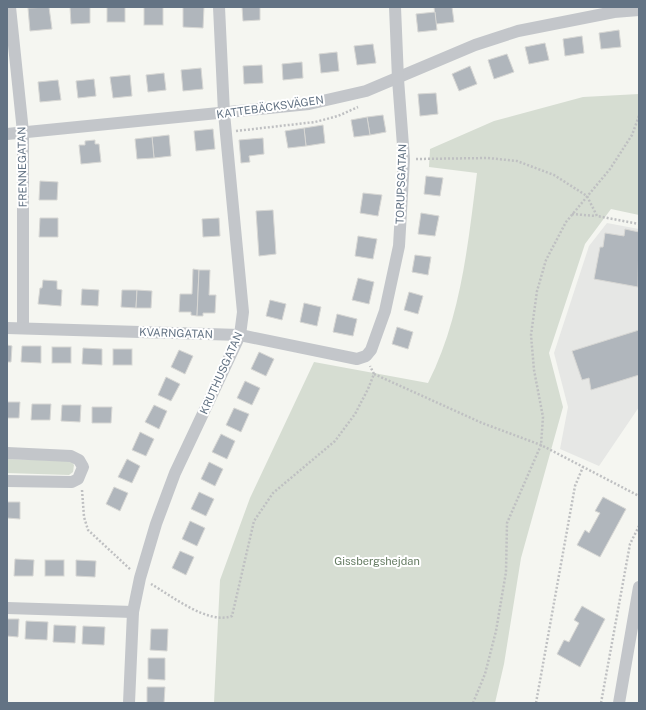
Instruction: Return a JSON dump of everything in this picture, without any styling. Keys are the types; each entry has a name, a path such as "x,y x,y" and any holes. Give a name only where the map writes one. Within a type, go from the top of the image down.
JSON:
{"street":[{"name":"FRENNEGATAN","path":"10,7 23,132 22,328"},
{"name":"KRUTHUSGATAN","path":"129,703 133,612 140,578 156,524 175,473 240,335 243,312 224,114 219,7"},
{"name":"TORUPSGATAN","path":"366,356 371,350 385,311 399,246 404,159 398,79 395,7"},
{"name":"KATTEBÄCKSVÄGEN","path":"7,134 224,114 309,104 366,91 475,46 518,31 614,12 639,10"},
{"name":"KVARNGATAN","path":"7,328 240,335 357,359 366,356"},
{"path":"7,453 71,456 79,460 83,467 78,479 72,482 7,481"},
{"path":"619,703 639,587"},
{"path":"7,608 133,612"}],"path":[{"path":"473,703 485,674 496,631 506,572 507,523 516,498 541,445 543,417 534,370 531,335 537,291 546,260 566,222 610,169 632,136 639,116"},
{"path":"404,159 488,158 517,161 554,175 588,196 597,216"},
{"path":"572,214 597,216 639,224"},
{"path":"366,356 374,374 482,423 541,445 639,496"},
{"path":"78,479 82,491 84,517 88,530 140,578 209,617 224,619 232,616 254,521 273,493 336,441 355,414 374,374"},
{"path":"536,703 576,486 583,467"},
{"path":"601,703 630,544 639,526"}],"shaded area":[{"path":"607,223 639,229 639,407 599,466 560,449 568,407 554,353 589,246"}],"green space":[{"name":"Gissbergshejdan","path":"639,94 639,215 611,209 585,244 549,353 563,407 521,558 504,664 495,703 214,703 220,580 250,498 314,362 428,383 439,358 456,307 462,280 477,173 429,167 430,149 494,121 583,97"},
{"path":"7,459 71,461 74,465 73,472 69,475 7,473"}],"building":[{"path":"49,7 52,29 30,31 28,8"},
{"path":"70,7 90,7 90,23 71,24"},
{"path":"107,7 125,7 125,22 107,22"},
{"path":"144,7 163,7 163,25 144,25"},
{"path":"183,7 204,7 203,28 183,27"},
{"path":"242,7 260,7 260,20 243,21"},
{"path":"434,7 452,7 454,22 436,24"},
{"path":"435,12 437,30 418,32 416,14"},
{"path":"619,30 621,47 601,49 599,33"},
{"path":"582,36 584,53 565,56 563,39"},
{"path":"545,43 549,60 529,64 525,47"},
{"path":"373,44 376,63 357,65 354,46"},
{"path":"337,52 339,71 321,73 319,54"},
{"path":"507,54 514,72 494,79 488,60"},
{"path":"302,62 303,78 283,80 282,64"},
{"path":"262,65 263,83 244,84 243,66"},
{"path":"470,66 477,84 459,91 452,74"},
{"path":"201,68 203,89 183,91 181,70"},
{"path":"164,73 166,90 148,92 146,75"},
{"path":"130,75 132,96 113,98 110,77"},
{"path":"94,79 96,96 78,98 76,81"},
{"path":"58,80 61,100 40,102 38,82"},
{"path":"436,93 438,114 420,116 418,94"},
{"path":"383,115 386,132 370,135 367,117"},
{"path":"367,117 370,135 354,137 351,120"},
{"path":"323,125 325,143 306,146 304,128"},
{"path":"304,128 306,146 288,148 285,131"},
{"path":"213,129 215,149 196,151 194,131"},
{"path":"169,135 171,156 154,158 152,137"},
{"path":"152,137 154,158 137,159 135,139"},
{"path":"263,138 264,154 249,156 250,162 241,163 239,140"},
{"path":"95,140 95,144 99,144 101,162 81,164 79,145 85,145 85,141"},
{"path":"426,176 443,178 440,196 424,194"},
{"path":"40,181 58,182 57,200 39,200"},
{"path":"363,193 382,195 378,216 360,213"},
{"path":"273,210 276,254 259,256 256,211"},
{"path":"421,213 439,216 435,236 418,234"},
{"path":"40,218 58,218 58,237 39,237"},
{"path":"219,218 220,236 203,237 202,219"},
{"path":"625,229 639,232 638,287 594,279 600,247 603,247 605,233 624,236"},
{"path":"358,236 377,239 373,259 355,256"},
{"path":"415,255 431,257 428,275 412,272"},
{"path":"193,269 199,270 197,316 191,315 191,312 179,312 180,294 192,294"},
{"path":"199,270 210,270 209,295 216,295 215,313 203,313 203,316 197,316"},
{"path":"358,278 374,282 369,304 352,300"},
{"path":"43,280 57,281 57,289 62,290 61,306 38,304 40,288 42,288"},
{"path":"82,289 99,290 98,306 81,305"},
{"path":"122,290 137,290 136,308 121,307"},
{"path":"137,290 152,291 151,308 136,308"},
{"path":"409,292 423,296 418,314 404,310"},
{"path":"270,300 286,304 282,320 266,316"},
{"path":"304,303 321,307 317,326 300,322"},
{"path":"337,314 357,319 353,336 333,332"},
{"path":"397,327 413,332 408,349 392,344"},
{"path":"639,330 639,375 591,390 589,378 582,380 572,351"},
{"path":"7,345 12,346 11,362 7,362"},
{"path":"22,346 41,346 41,363 21,362"},
{"path":"52,347 71,347 71,363 52,363"},
{"path":"83,348 102,349 102,365 82,364"},
{"path":"113,349 132,349 132,365 113,365"},
{"path":"179,350 193,356 185,374 171,367"},
{"path":"259,352 274,359 266,376 251,369"},
{"path":"166,377 180,384 171,401 158,395"},
{"path":"245,381 260,388 252,405 237,398"},
{"path":"7,402 20,402 19,418 7,418"},
{"path":"32,404 51,404 50,420 31,420"},
{"path":"62,405 81,405 80,422 61,421"},
{"path":"154,405 167,411 159,429 145,422"},
{"path":"92,407 112,407 111,423 92,423"},
{"path":"234,408 249,414 241,432 226,425"},
{"path":"140,432 154,439 146,456 132,450"},
{"path":"221,434 235,441 227,459 212,452"},
{"path":"127,459 140,466 132,483 118,477"},
{"path":"209,462 223,469 215,486 201,479"},
{"path":"114,487 128,493 120,511 106,504"},
{"path":"199,492 214,499 206,516 191,509"},
{"path":"603,497 626,509 600,557 577,545 585,530 589,533 600,513 595,511"},
{"path":"7,502 20,502 20,519 7,518"},
{"path":"190,521 205,528 197,546 182,539"},
{"path":"180,551 194,557 186,575 172,568"},
{"path":"15,559 34,560 33,576 14,576"},
{"path":"45,560 64,560 64,576 45,576"},
{"path":"76,560 96,561 95,577 76,576"},
{"path":"582,606 605,619 580,667 557,654 564,640 569,642 579,623 574,620"},
{"path":"7,619 19,619 18,637 7,636"},
{"path":"26,621 48,622 47,640 25,639"},
{"path":"54,625 76,626 75,643 53,642"},
{"path":"83,626 105,627 104,645 82,644"},
{"path":"151,629 168,629 167,651 150,650"},
{"path":"148,658 165,658 165,680 148,679"},
{"path":"147,687 165,687 164,703 147,703"}]}
